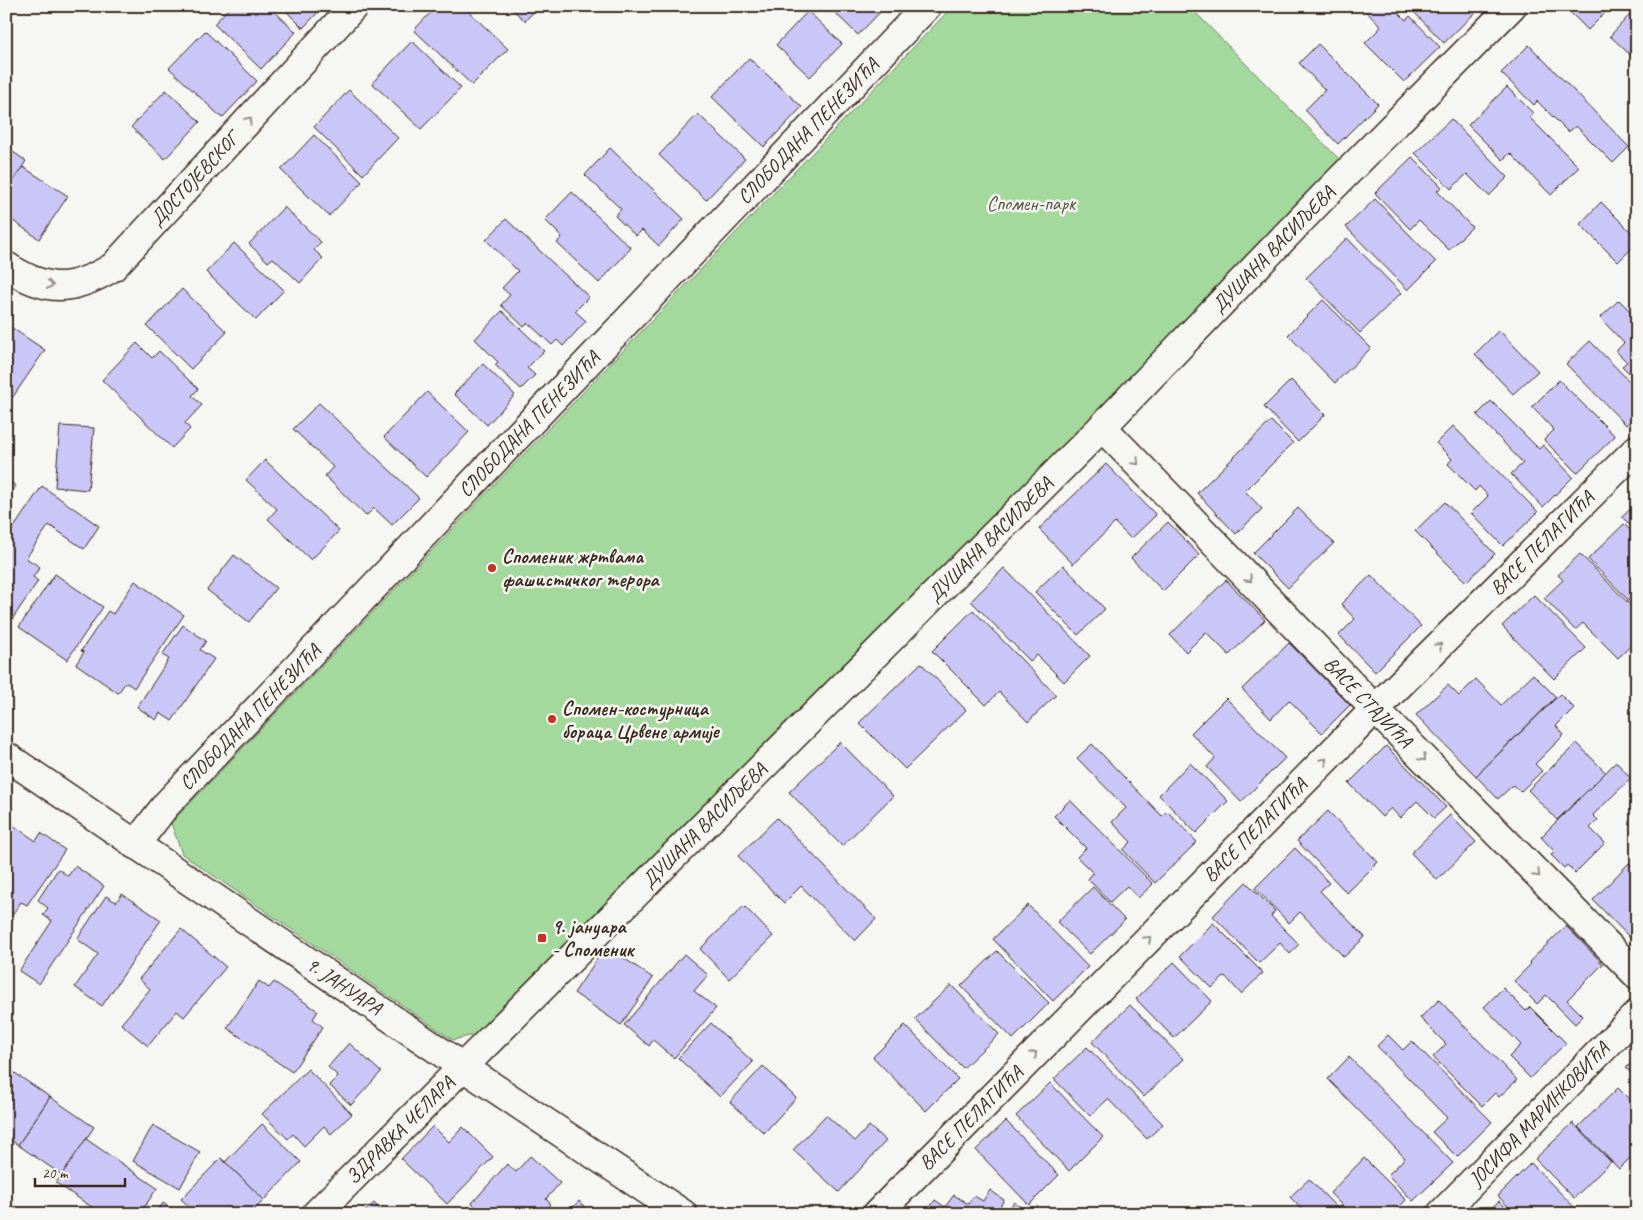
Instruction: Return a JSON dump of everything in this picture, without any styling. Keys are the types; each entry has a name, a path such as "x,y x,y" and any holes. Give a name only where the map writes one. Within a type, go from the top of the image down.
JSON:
{"street":[{"name":"ДОСТОЈЕВСКОГ","path":"6,266 37,283 53,286 76,285 95,278 113,267 354,6"},
{"name":"СЛОБОДАНА ПЕНЕЗИЋА","path":"134,845 166,805 926,6"},
{"name":"ДУШАНА ВАСИЉЕВА","path":"463,1067 1102,427 1318,203 1512,6"},
{"name":"ВАСЕ СТАЈИЋА","path":"1102,427 1375,709 1637,974"},
{"name":"ВАСЕ ПЕЛАГИЋА","path":"877,1214 1375,709 1637,449"},
{"name":"9. ЈАНУАРА","path":"6,756 134,845 683,1214"},
{"name":"ЈОСИФА МАРИНКОВИЋА","path":"1441,1214 1637,1014"},
{"name":"ЗДРАВКА ЧЕЛАРА","path":"316,1214 463,1067"}],"green space":[{"name":"Спомен-парк","path":"953,6 1189,6 1344,164 474,1035 453,1040 182,854 171,823"}],"building":[{"path":"231,6 269,6 296,32 261,69 214,24"},
{"path":"281,6 324,6 303,28"},
{"path":"437,6 463,6 508,49 472,85 414,30"},
{"path":"509,6 539,6 525,21"},
{"path":"828,6 886,6 858,35"},
{"path":"1361,6 1392,6 1406,20 1410,16 1440,47 1404,82 1365,43 1381,27"},
{"path":"1408,6 1482,6 1444,43"},
{"path":"1564,6 1612,6 1588,30"},
{"path":"1637,7 1637,61 1610,36"},
{"path":"808,11 842,44 810,77 776,45"},
{"path":"205,31 257,81 222,118 169,68"},
{"path":"412,41 461,88 421,129 372,83"},
{"path":"1318,44 1378,104 1338,144 1305,110 1325,90 1299,63"},
{"path":"1529,45 1629,147 1613,163 1576,126 1568,132 1537,101 1534,105 1501,73"},
{"path":"749,58 802,107 764,147 712,97"},
{"path":"1507,87 1533,113 1529,117 1579,167 1551,195 1510,153 1503,160 1468,125"},
{"path":"166,90 200,122 165,159 131,127"},
{"path":"349,90 398,138 363,175 314,127"},
{"path":"698,114 745,159 706,200 659,155"},
{"path":"1451,119 1508,177 1489,196 1467,174 1451,189 1415,153"},
{"path":"314,135 362,182 329,216 281,170"},
{"path":"6,147 26,161 6,192"},
{"path":"610,148 684,219 659,246 642,230 636,236 615,216 621,209 585,175"},
{"path":"1412,157 1442,187 1437,191 1472,227 1449,250 1419,220 1410,229 1375,193"},
{"path":"23,167 68,196 39,239 6,216 6,192"},
{"path":"572,192 631,248 599,283 557,243 562,237 545,220"},
{"path":"1375,199 1436,262 1408,290 1346,227"},
{"path":"1601,202 1637,238 1637,243 1618,262 1580,224"},
{"path":"284,207 321,242 314,250 323,258 300,283 273,258 268,262 249,244"},
{"path":"506,219 589,297 575,311 586,321 563,346 557,340 552,345 528,323 524,327 501,305 510,295 502,288 518,271 486,240"},
{"path":"1347,238 1401,293 1360,333 1306,278"},
{"path":"234,243 284,290 256,320 206,272"},
{"path":"182,289 227,332 191,369 147,326"},
{"path":"1323,300 1371,348 1335,383 1288,335"},
{"path":"1619,300 1637,318 1637,381 1622,366 1627,362 1616,351 1624,343 1600,318"},
{"path":"502,311 544,351 527,368 535,375 521,389 495,365 498,362 475,339"},
{"path":"6,324 45,350 6,407"},
{"path":"1499,330 1538,371 1513,394 1475,354"},
{"path":"1590,341 1637,389 1637,414 1626,425 1566,364"},
{"path":"137,343 152,358 159,351 198,389 192,396 202,405 185,423 190,429 172,448 102,380"},
{"path":"483,364 515,395 487,425 454,394"},
{"path":"1291,380 1325,415 1298,442 1264,407"},
{"path":"1559,380 1615,436 1577,473 1544,440 1554,430 1532,407"},
{"path":"427,392 469,432 426,477 384,437"},
{"path":"1491,401 1539,449 1543,445 1573,477 1543,507 1511,474 1523,463 1477,415"},
{"path":"319,403 419,498 392,525 374,508 366,516 325,476 333,467 293,429"},
{"path":"1271,421 1293,443 1245,491 1262,509 1236,534 1197,493"},
{"path":"60,426 94,428 88,490 55,487"},
{"path":"1453,426 1538,512 1503,546 1471,513 1488,496 1479,486 1475,491 1448,464 1452,459 1436,443"},
{"path":"265,460 339,531 311,560 268,519 277,509 246,480"},
{"path":"1106,464 1156,515 1131,539 1115,523 1073,564 1039,529"},
{"path":"6,479 16,486 6,500"},
{"path":"42,486 99,526 84,549 49,525 26,558 40,567 33,577 38,581 11,621 6,617 6,539"},
{"path":"1445,502 1495,554 1466,582 1415,531"},
{"path":"1637,503 1637,532 1622,517"},
{"path":"1298,508 1334,543 1288,588 1253,553"},
{"path":"1168,522 1199,555 1163,591 1131,558"},
{"path":"1624,524 1637,537 1637,609 1588,559"},
{"path":"1580,554 1637,612 1637,640 1618,658 1583,623 1575,630 1544,598 1563,580 1558,575"},
{"path":"234,555 276,588 249,622 207,590"},
{"path":"1063,565 1105,609 1078,635 1035,592"},
{"path":"1004,568 1090,656 1064,682 1037,655 1030,661 971,601"},
{"path":"55,574 103,607 67,660 19,627"},
{"path":"1371,575 1421,626 1375,672 1339,635 1355,619 1341,604"},
{"path":"1226,580 1265,620 1229,655 1206,632 1186,652 1170,635"},
{"path":"135,581 184,615 134,688 126,682 118,693 76,664 84,652 81,651 108,611 113,614"},
{"path":"1534,595 1586,648 1554,679 1502,626"},
{"path":"973,610 1056,695 1028,722 999,692 986,705 932,651"},
{"path":"183,625 206,641 200,650 214,659 172,721 160,713 156,720 137,707 169,659 162,655"},
{"path":"1289,643 1350,705 1322,733 1289,700 1271,719 1242,689"},
{"path":"921,663 966,710 905,769 859,723"},
{"path":"1533,674 1556,697 1476,776 1416,715 1448,685 1459,696 1476,679 1501,705"},
{"path":"1560,694 1574,708 1556,726 1564,735 1535,764 1542,771 1520,792 1513,785 1498,799 1476,776"},
{"path":"1226,698 1285,758 1241,802 1207,767 1215,758 1191,733"},
{"path":"840,742 893,796 842,846 789,792"},
{"path":"1577,743 1606,773 1557,820 1528,790"},
{"path":"1092,744 1162,816 1167,811 1197,842 1155,883 1123,850 1131,842 1112,822 1126,808 1077,758"},
{"path":"1386,746 1446,807 1434,818 1417,801 1400,818 1391,808 1382,817 1349,783"},
{"path":"1616,762 1631,778 1593,815 1598,820 1590,828 1605,843 1575,873 1567,865 1564,868 1551,855 1555,852 1541,837"},
{"path":"1190,763 1228,801 1196,833 1159,795"},
{"path":"1070,800 1153,884 1138,898 1127,886 1110,902 1088,879 1093,873 1077,857 1086,848 1054,816"},
{"path":"1328,811 1378,862 1347,893 1297,841"},
{"path":"1450,815 1476,842 1437,880 1411,853"},
{"path":"777,818 876,919 855,941 801,886 784,903 738,856"},
{"path":"10,823 36,841 41,833 65,850 27,905 21,902 6,924 6,829"},
{"path":"1295,848 1329,883 1320,891 1365,937 1344,957 1300,912 1289,923 1255,888"},
{"path":"1629,863 1637,871 1637,945 1593,900"},
{"path":"75,866 104,886 39,984 19,971 52,921 43,915 48,908 38,900 58,869 68,876"},
{"path":"1246,882 1275,911 1271,916 1299,944 1290,954 1280,943 1259,963 1213,916"},
{"path":"1093,887 1125,920 1090,954 1057,922"},
{"path":"122,894 161,920 102,1006 75,987 98,954 77,939 106,896 116,902"},
{"path":"1028,905 1088,967 1053,1001 993,939"},
{"path":"744,906 773,936 729,979 700,949"},
{"path":"1213,923 1263,973 1241,994 1225,976 1212,988 1180,956"},
{"path":"1566,926 1603,964 1567,1000 1583,1016 1575,1024 1546,995 1537,1004 1514,981 1531,964 1529,962"},
{"path":"181,929 226,967 184,1017 177,1011 148,1046 121,1024 150,989 139,979"},
{"path":"606,946 653,978 621,1025 574,993"},
{"path":"997,951 1049,1003 1013,1039 961,986"},
{"path":"684,954 708,975 694,991 716,1008 674,1058 653,1040 649,1046 624,1025"},
{"path":"1174,962 1212,1001 1174,1038 1136,999"},
{"path":"259,981 269,988 274,982 318,1011 313,1019 323,1027 292,1072 227,1028"},
{"path":"951,985 999,1034 963,1068 915,1019"},
{"path":"1503,988 1526,1011 1530,1007 1566,1043 1530,1078 1509,1057 1521,1045 1484,1007"},
{"path":"1439,1000 1517,1080 1499,1097 1495,1093 1482,1106 1433,1057 1446,1044 1420,1018"},
{"path":"1130,1005 1183,1059 1144,1097 1092,1042"},
{"path":"711,1023 753,1062 720,1097 678,1058"},
{"path":"905,1025 958,1079 926,1111 873,1057"},
{"path":"1388,1035 1403,1050 1412,1041 1492,1122 1457,1157 1432,1132 1447,1118 1377,1046"},
{"path":"349,1043 381,1072 351,1105 329,1085 338,1076 328,1067"},
{"path":"1087,1047 1163,1124 1147,1139 1108,1099 1090,1116 1054,1079"},
{"path":"1349,1057 1453,1163 1413,1201 1388,1175 1405,1158 1328,1079"},
{"path":"1637,1058 1637,1079 1626,1068"},
{"path":"763,1066 796,1098 764,1133 730,1102"},
{"path":"6,1067 50,1097 18,1145 6,1137"},
{"path":"308,1069 352,1114 331,1134 324,1126 304,1146 293,1134 288,1139 262,1114"},
{"path":"1050,1083 1103,1137 1069,1171 1016,1116"},
{"path":"1618,1088 1637,1107 1637,1153 1619,1169 1578,1127"},
{"path":"50,1097 94,1127 62,1175 18,1145"},
{"path":"826,1115 855,1141 869,1126 886,1141 839,1192 793,1150"},
{"path":"1006,1121 1059,1175 1029,1205 976,1150"},
{"path":"1573,1123 1611,1162 1574,1198 1535,1159"},
{"path":"262,1124 301,1162 264,1200 225,1162"},
{"path":"153,1125 200,1152 180,1188 133,1161"},
{"path":"433,1126 449,1142 463,1127 493,1157 447,1204 401,1159"},
{"path":"86,1139 157,1188 140,1214 102,1214 56,1183"},
{"path":"530,1156 560,1183 546,1199 551,1204 542,1214 480,1214 481,1212 472,1203 507,1164 516,1172"},
{"path":"221,1158 264,1200 250,1214 197,1214 181,1199"},
{"path":"1364,1158 1406,1200 1392,1214 1350,1214 1330,1193"},
{"path":"1531,1163 1581,1214 1515,1214 1498,1196"},
{"path":"1309,1179 1343,1214 1306,1214 1290,1197"},
{"path":"990,1190 1004,1200 995,1214 925,1214 935,1200 945,1207 954,1195 968,1204 974,1196 983,1201"},
{"path":"579,1201 591,1214 566,1214"},
{"path":"1499,1201 1512,1214 1485,1214"},
{"path":"1014,1202 1030,1214 1006,1214"},
{"path":"163,1203 179,1214 156,1214"},
{"path":"374,1203 384,1214 362,1214"}],"place":[{"name":"Споменик жртвама фашистичког терора","path":"492,568"},
{"name":"Спомен-костурница бораца Црвене армије","path":"552,719"},
{"name":"9. јануара - Споменик","path":"542,938"}]}
